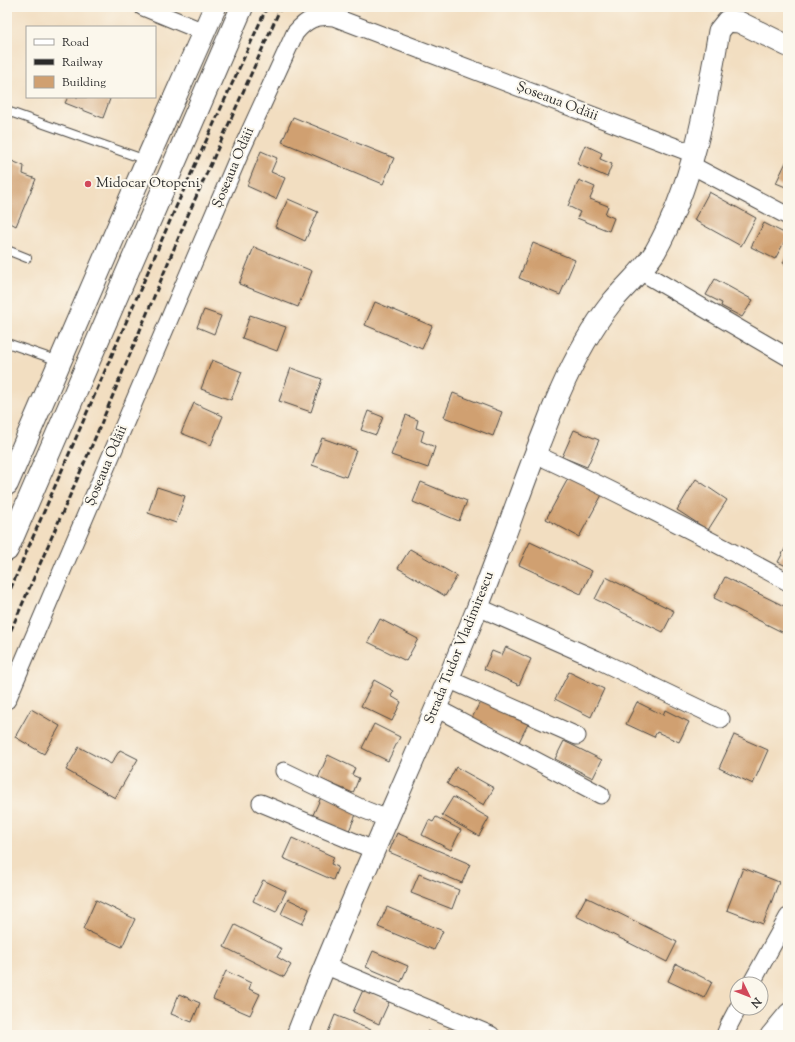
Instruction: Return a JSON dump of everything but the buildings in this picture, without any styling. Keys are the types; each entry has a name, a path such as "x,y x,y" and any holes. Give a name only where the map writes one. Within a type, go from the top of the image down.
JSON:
{"main road":[{"path":"7,484 146,160 215,7"},
{"path":"7,550 242,7"}],"street":[{"path":"142,7 204,32"},
{"name":"Șoseaua Odăii","path":"7,700 240,153 295,33 302,24 311,19 323,16 334,17 692,160"},
{"name":"Strada Tudor Vladimirescu","path":"297,1035 324,965 436,708 478,607 558,397 575,358 592,330 613,302 653,255 666,230 680,196 692,160 705,110 720,31 727,18 740,22 788,46"},
{"path":"692,160 788,216"},
{"path":"640,271 788,357"},
{"path":"536,454 630,500 788,582"},
{"path":"478,607 596,659 720,719"},
{"path":"448,679 577,736"},
{"path":"436,708 601,795"},
{"path":"284,771 365,810 388,819"},
{"path":"261,803 374,850"},
{"path":"755,976 788,918"},
{"path":"324,965 491,1035"},
{"path":"769,1035 788,1012"},
{"path":"725,1035 734,1016"}],"lane":[{"path":"7,111 146,160"},
{"path":"7,250 27,258"},
{"path":"7,343 60,361"}],"railway":[{"path":"7,597 176,207 267,7"},
{"path":"7,639 93,443 188,215 281,7"}],"place":[{"name":"Midocar Otopeni","path":"88,184"}]}
